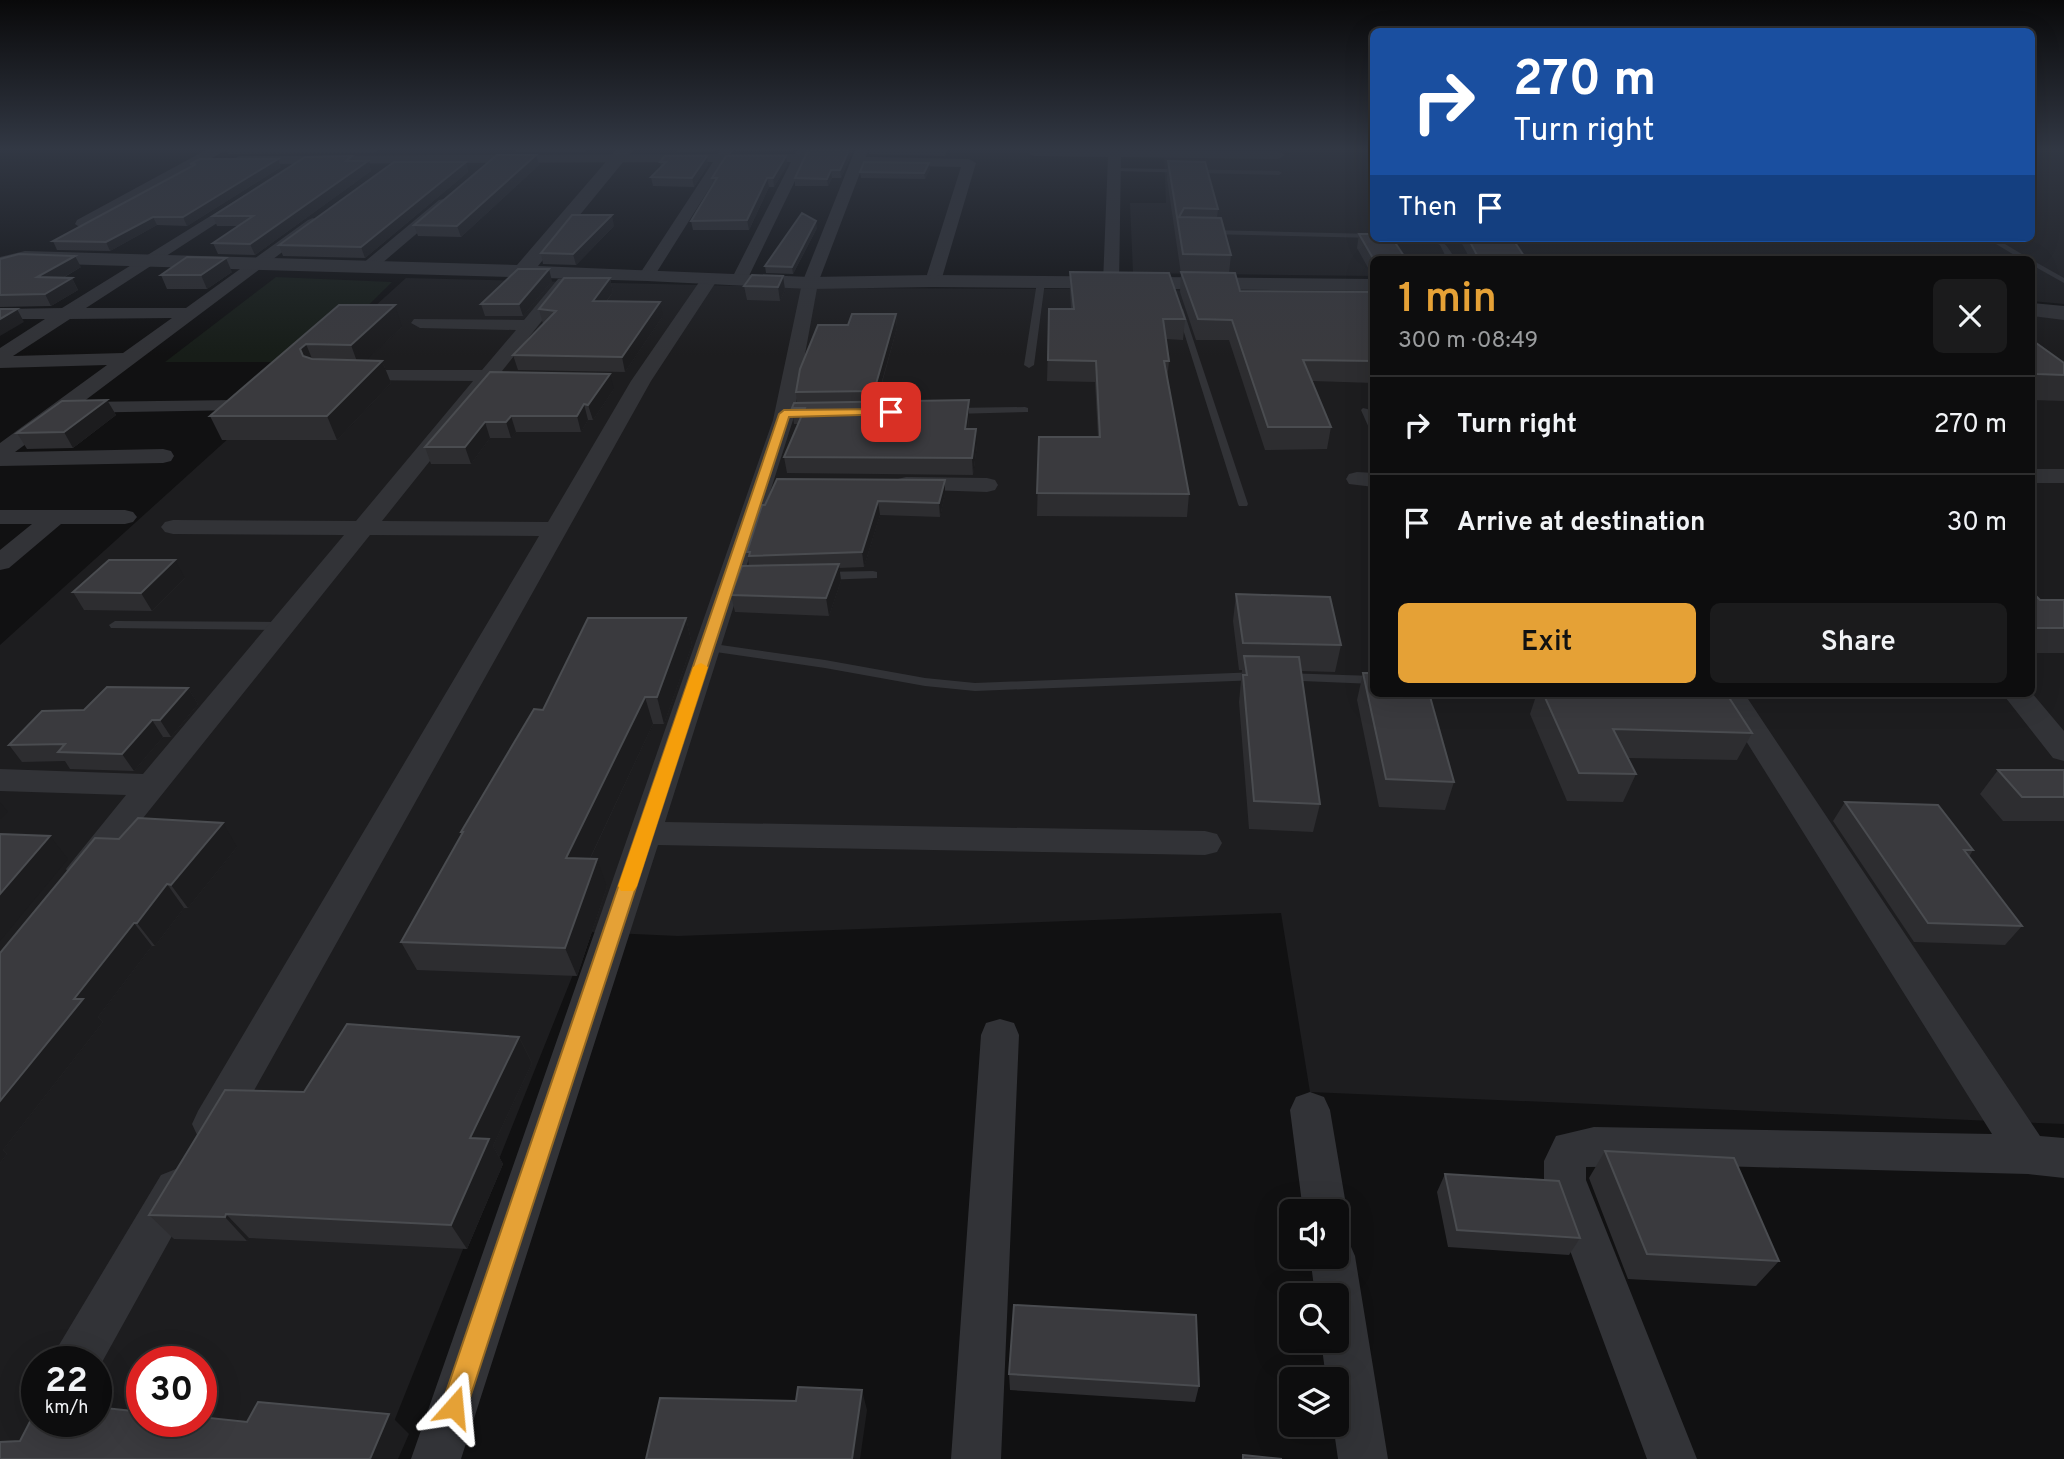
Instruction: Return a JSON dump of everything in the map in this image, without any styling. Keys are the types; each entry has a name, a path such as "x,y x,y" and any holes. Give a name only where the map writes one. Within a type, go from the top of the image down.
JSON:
{"street":[{"path":"25,257 95,218"},
{"path":"0,356 214,218"},
{"path":"0,453 320,218"},
{"path":"368,267 426,218"},
{"path":"522,272 568,218"},
{"path":"647,275 684,218"},
{"path":"739,280 770,218"},
{"path":"436,1459 707,647 776,483 791,413 810,283 835,218"},
{"path":"933,281 952,218"},
{"path":"1111,282 1113,218"},
{"path":"0,263 25,257 149,260 647,275 810,283 933,281 1370,285"},
{"path":"68,888 571,274"},
{"path":"85,1346 554,530 627,380 710,279"},
{"path":"0,314 190,313"},
{"path":"420,323 530,325"},
{"path":"0,362 128,359"},
{"path":"322,373 516,377"},
{"path":"62,408 235,406"},
{"path":"0,459 163,456"},
{"path":"2035,476 2064,476"},
{"path":"881,484 987,485"},
{"path":"0,517 125,517"},
{"path":"0,563 55,517"},
{"path":"173,527 554,530"},
{"path":"1729,697 2046,1156"},
{"path":"2019,697 2064,751"},
{"path":"0,780 152,785"},
{"path":"645,833 1205,843"},
{"path":"976,1459 1000,1035"},
{"path":"1310,1110 1323,1199"},
{"path":"1672,1459 1565,1180 1564,1161 1571,1150 1594,1146 1716,1147 2046,1156"},
{"path":"1334,1269 1363,1459"}],"lane":[{"path":"1196,232 1370,236"},
{"path":"1439,242 1443,244 1449,256"},
{"path":"1997,242 2021,256"},
{"path":"2035,264 2064,281"},
{"path":"1029,365 1041,282"},
{"path":"1170,283 1243,504"},
{"path":"944,411 1025,410"},
{"path":"1366,410 1370,419"},
{"path":"808,576 873,575"},
{"path":"115,625 282,626"},
{"path":"707,647 925,682 975,687 1245,676 1370,680"}],"shaded area":[{"path":"1131,218 1370,218 1370,242 2035,242 2035,218 2064,218 2064,304 2035,301 2035,256 1370,256 1370,276 1133,273"},
{"path":"276,277 392,282 311,362 165,362"},
{"path":"406,278 832,288 1115,289 1370,294 1370,697 2035,697 2035,315 2064,317 2064,1124 1310,1092 1281,913 678,936 590,932 379,1459 0,1459 0,645"}],"building":[{"path":"96,218 151,218 106,242 53,241"},
{"path":"250,218 287,218 250,244 213,243"},
{"path":"316,218 397,218 361,247 279,245"},
{"path":"422,218 466,218 457,226 414,225"},
{"path":"569,218 609,218 573,254 541,253"},
{"path":"693,218 748,218 747,220 691,221"},
{"path":"798,218 816,221 792,267 765,266"},
{"path":"1177,218 1221,218 1231,255 1183,254"},
{"path":"1359,234 1370,234 1370,242 1395,242 1404,256 1372,256"},
{"path":"1470,242 1515,242 1524,256 1477,256"},
{"path":"19,254 75,256 37,277 72,278 45,294 0,295 0,259"},
{"path":"187,257 226,258 201,275 161,275"},
{"path":"518,269 549,269 519,304 481,304"},
{"path":"1070,272 1169,273 1185,319 1163,319 1169,361 1164,361 1189,494 1037,493 1039,437 1100,437 1096,361 1048,360 1049,309 1074,309"},
{"path":"1181,272 1235,273 1240,291 1370,292 1370,361 1303,360 1331,427 1268,427 1232,320 1198,319"},
{"path":"752,275 783,276 778,287 744,286"},
{"path":"564,278 610,278 593,301 660,302 622,357 513,355 556,311 539,309"},
{"path":"339,305 395,305 351,345 306,344 300,349 303,356 312,359 382,361 327,416 210,416"},
{"path":"0,309 17,309 0,319"},
{"path":"852,314 896,314 874,391 796,392 800,369 818,325 848,325"},
{"path":"2035,342 2064,363 2064,375 2037,374"},
{"path":"490,372 610,374 577,416 511,416 506,422 485,422 465,447 425,447"},
{"path":"107,400 64,432 17,433 62,401"},
{"path":"969,400 965,429 976,429 972,458 784,457 805,408 792,408 794,403"},
{"path":"777,479 945,480 939,503 878,501 862,552 749,556 750,552 747,552 762,505 765,505"},
{"path":"109,560 175,560 141,593 73,592"},
{"path":"839,564 826,598 731,595 742,566"},
{"path":"1236,594 1330,597 1341,645 1243,643"},
{"path":"2035,595 2040,600 2064,600 2064,628 2035,628"},
{"path":"588,618 686,618 657,697 645,697 566,858 597,859 565,948 401,942 461,832 534,709 543,710"},
{"path":"1244,656 1299,657 1320,804 1254,801 1243,675 1247,675"},
{"path":"1363,673 1370,673 1370,697 1430,697 1454,782 1386,779"},
{"path":"107,687 188,688 160,720 152,720 122,754 58,752 65,744 9,745 42,711 84,710"},
{"path":"1545,697 1729,697 1752,733 1613,729 1636,774 1579,773"},
{"path":"1998,770 2064,770 2064,797 2022,797"},
{"path":"1845,802 1938,805 1973,850 1964,850 2022,926 1928,923"},
{"path":"138,818 223,823 171,885 167,884 137,923 134,923 74,999 83,999 0,1101 0,953 95,838 119,839"},
{"path":"0,834 50,836 0,894"},
{"path":"347,1024 519,1037 470,1138 489,1139 451,1225 226,1214 225,1217 149,1215 225,1090 304,1092"},
{"path":"1605,1151 1734,1158 1779,1261 1647,1254"},
{"path":"1445,1174 1559,1181 1580,1238 1457,1230"},
{"path":"1014,1305 1196,1315 1199,1386 1009,1374"},
{"path":"798,1387 862,1390 852,1459 646,1459 660,1398 796,1401"},
{"path":"258,1402 389,1414 370,1459 0,1459 0,1442 20,1441 22,1437 112,1437 112,1409 126,1410 126,1437 217,1437 217,1419 247,1422"},
{"path":"1243,1455 1282,1459 1243,1459"}],"slow traffic":[{"path":"628,886 701,667"}],"route":[{"path":"454,1407 784,414 891,412"}]}
